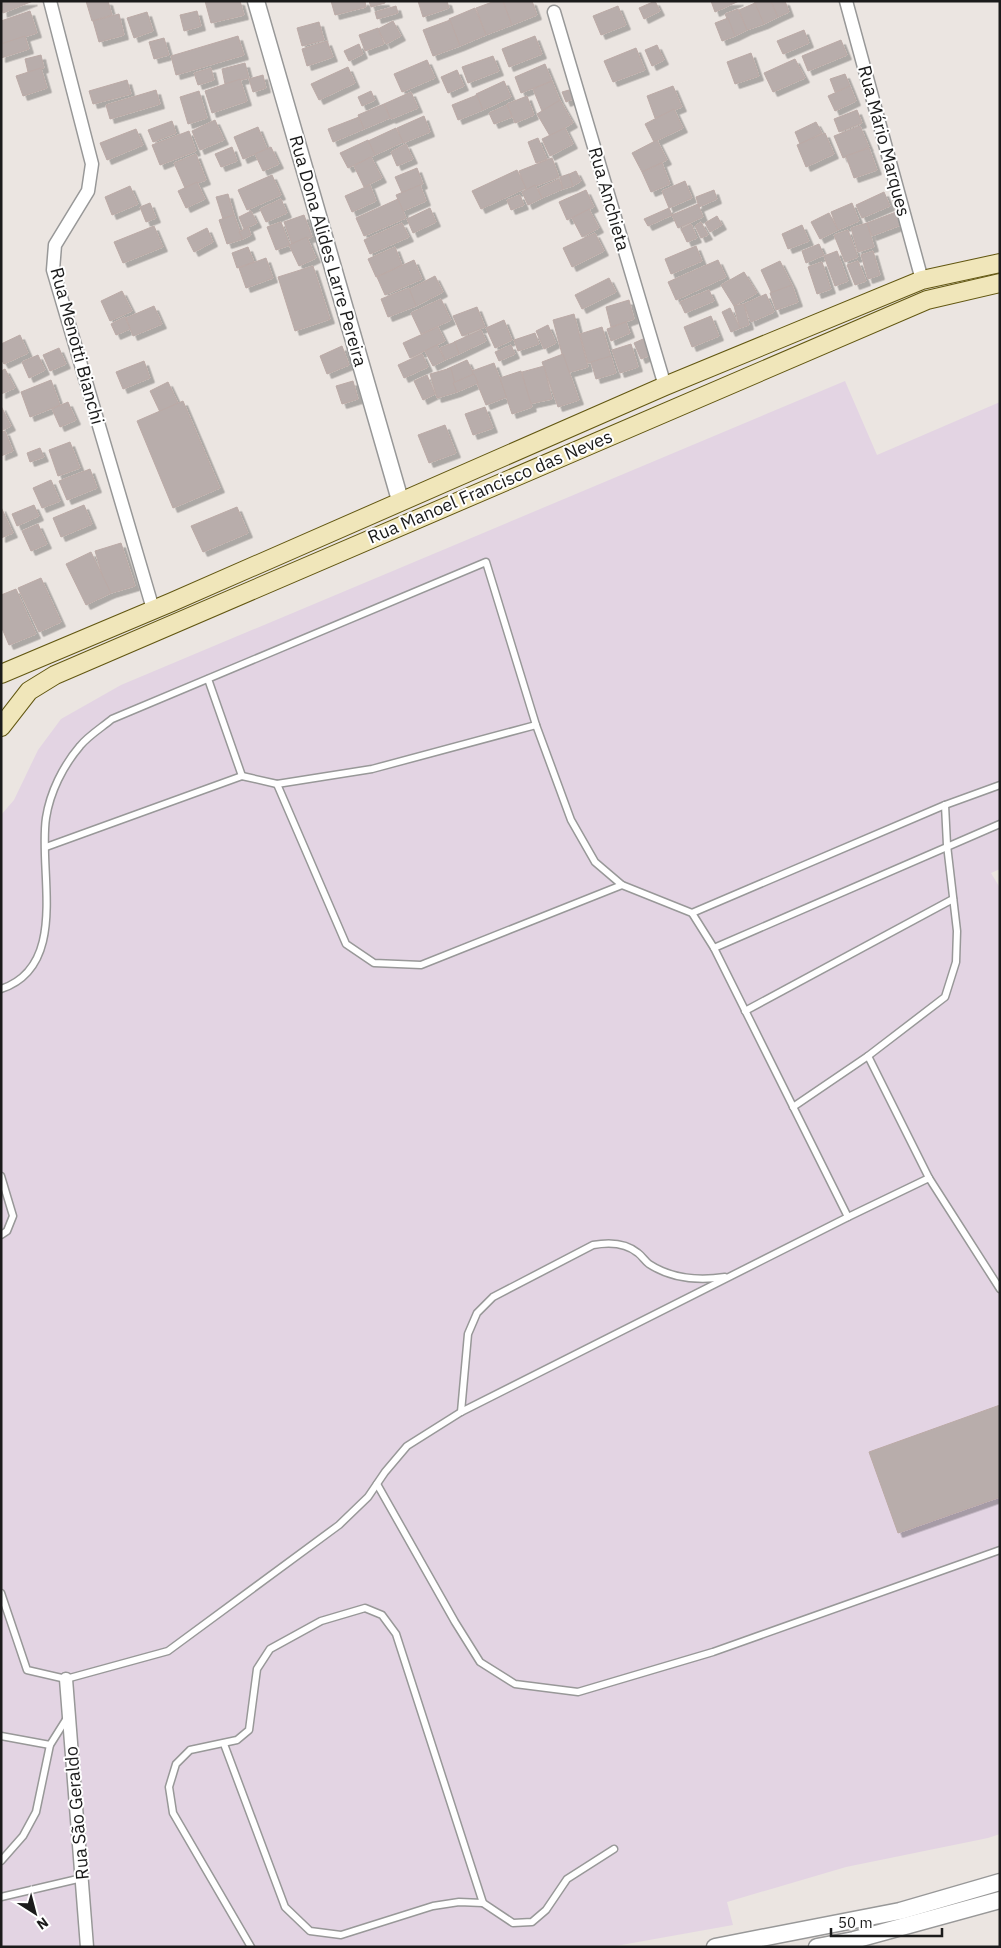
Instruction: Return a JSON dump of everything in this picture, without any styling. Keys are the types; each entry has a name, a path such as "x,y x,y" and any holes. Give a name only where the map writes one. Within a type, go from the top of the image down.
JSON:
{"main road":[{"name":"Rua Manoel Francisco das Neves","path":"1,674 665,386 922,280 1000,263"},
{"name":"Rua Manoel Francisco das Neves","path":"1,727 29,691 54,675 927,300 1000,283"}],"street":[{"name":"Rua Menotti Bianchi","path":"50,1 92,164 88,191 55,245 53,270 153,609"},
{"name":"Rua Dona Alides Larre Pereira","path":"256,1 400,500"},
{"name":"Rua Mário Marques","path":"846,1 922,280"},
{"name":"Rua Anchieta","path":"554,12 665,386"},
{"name":"Rua São Geraldo","path":"66,1680 88,1947"},
{"path":"715,1947 900,1911 1000,1882"},
{"path":"817,1947 854,1940 1000,1900"}],"lane":[{"path":"1,989 8,987 26,974 39,956 46,934 46,818 58,779 80,745 112,719 486,562 536,725 571,820 595,862 622,885 692,914 714,948 848,1217"},
{"path":"208,679 242,776"},
{"path":"46,847 242,776 278,784 372,769 536,725"},
{"path":"278,784 346,944 374,964 420,965 622,885"},
{"path":"692,914 945,805 1000,785"},
{"path":"793,1107 868,1056 945,997 956,962 957,931 952,899 945,805"},
{"path":"714,948 947,845 1000,824"},
{"path":"746,1011 952,899"},
{"path":"868,1056 929,1178 1000,1289"},
{"path":"1,1176 13,1216 7,1231 1,1235"},
{"path":"1,1593 27,1670 66,1680 168,1652 339,1525 368,1497 407,1446 461,1412 929,1178"},
{"path":"461,1412 468,1334 477,1314 493,1297 593,1245 608,1242 623,1245 637,1251 649,1263 675,1276 704,1280 733,1275"},
{"path":"377,1484 455,1622 480,1662 515,1684 578,1692 712,1652 1000,1550"},
{"path":"251,1947 174,1813 169,1787 176,1764 190,1750 237,1740 249,1730 258,1669 270,1649 321,1621 365,1608 382,1615 396,1634 483,1903"},
{"path":"1,1861 23,1836 36,1812 50,1745 69,1714"},
{"path":"1,1736 50,1745"},
{"path":"224,1744 285,1906 310,1931 341,1935 433,1906 459,1902 483,1903 513,1923 532,1922 546,1910 567,1879 614,1849"},
{"path":"1,1897 83,1878"}],"shaded area":[{"path":"845,381 877,455 1000,402 1000,869 991,873 1000,888 1000,1834 846,1867 727,1902 733,1925 610,1947 1,1947 1,815 14,800 38,750 61,719 121,685"}],"building":[{"path":"1,1 33,1 3,13"},
{"path":"86,1 108,1 112,15 92,21"},
{"path":"205,1 240,1 244,15 211,23"},
{"path":"331,1 365,1 366,7 335,15"},
{"path":"369,1 385,1 385,3 371,7"},
{"path":"418,1 447,1 449,8 423,17"},
{"path":"495,1 503,1 512,25 486,35 476,8"},
{"path":"503,1 532,1 537,15 512,25"},
{"path":"655,1 660,11 644,19 639,8"},
{"path":"711,1 739,1 715,12"},
{"path":"771,1 778,17 764,24 754,3"},
{"path":"771,1 785,1 789,12 778,17"},
{"path":"755,3 764,24 747,30 739,10"},
{"path":"396,6 398,13 377,19 375,12"},
{"path":"618,6 626,25 601,35 593,16"},
{"path":"475,8 486,35 460,46 449,19"},
{"path":"738,9 747,30 735,36 725,14"},
{"path":"30,11 37,33 2,44 1,21"},
{"path":"197,11 201,26 184,31 180,15"},
{"path":"147,12 153,31 134,38 127,18"},
{"path":"119,14 124,35 99,42 93,21"},
{"path":"728,18 735,36 722,41 715,23"},
{"path":"450,20 460,46 433,56 423,30"},
{"path":"393,21 401,36 386,44 378,29"},
{"path":"319,22 324,40 302,46 297,28"},
{"path":"378,28 384,44 365,51 359,35"},
{"path":"804,30 809,43 783,54 777,41"},
{"path":"25,36 29,49 1,58 1,44"},
{"path":"238,36 244,55 176,75 171,56"},
{"path":"535,36 542,54 509,67 502,49"},
{"path":"164,38 169,55 154,59 149,42"},
{"path":"841,40 847,55 808,71 802,56"},
{"path":"327,41 333,57 307,66 302,49"},
{"path":"359,44 363,54 349,61 344,51"},
{"path":"657,45 664,60 652,66 645,50"},
{"path":"636,48 645,70 613,82 604,61"},
{"path":"751,53 759,76 735,84 727,62"},
{"path":"41,55 44,68 28,72 25,59"},
{"path":"493,56 499,71 468,83 462,67"},
{"path":"795,59 805,78 773,92 764,73"},
{"path":"427,60 435,78 402,92 394,74"},
{"path":"245,63 249,78 225,84 222,69"},
{"path":"545,64 552,81 521,93 515,77"},
{"path":"348,67 355,83 319,100 311,84"},
{"path":"41,68 47,88 23,96 16,76"},
{"path":"211,68 214,80 198,85 194,73"},
{"path":"457,70 464,86 448,93 441,77"},
{"path":"845,74 850,86 835,92 830,79"},
{"path":"263,75 266,88 253,92 249,79"},
{"path":"240,79 247,101 212,113 205,91"},
{"path":"127,80 131,94 93,104 89,91"},
{"path":"504,81 511,97 483,110 476,94"},
{"path":"552,81 561,103 542,111 533,89"},
{"path":"673,86 682,107 655,118 647,96"},
{"path":"850,86 856,101 835,111 828,96"},
{"path":"156,90 160,104 110,119 106,105"},
{"path":"569,90 573,99 566,102 562,92"},
{"path":"199,91 207,118 188,124 180,97"},
{"path":"371,91 375,100 362,106 358,97"},
{"path":"411,92 418,108 391,119 384,104"},
{"path":"477,95 483,110 458,120 452,105"},
{"path":"527,96 534,115 515,123 507,104"},
{"path":"560,100 573,123 550,136 537,114"},
{"path":"384,104 390,118 364,129 358,115"},
{"path":"507,105 512,117 494,124 489,113"},
{"path":"674,109 683,128 654,142 645,124"},
{"path":"857,110 862,123 839,132 834,119"},
{"path":"424,116 430,132 403,143 397,128"},
{"path":"359,117 364,129 333,142 328,129"},
{"path":"215,120 224,140 200,150 192,131"},
{"path":"172,121 176,133 153,142 148,130"},
{"path":"816,122 822,133 800,144 795,132"},
{"path":"860,126 869,147 843,158 834,136"},
{"path":"258,127 267,149 243,159 234,137"},
{"path":"396,128 403,142 375,155 368,141"},
{"path":"565,128 573,144 550,156 542,139"},
{"path":"136,129 143,145 107,160 100,143"},
{"path":"189,131 196,151 160,165 152,145"},
{"path":"825,133 834,154 806,167 797,145"},
{"path":"538,138 547,159 536,163 528,142"},
{"path":"368,140 375,155 348,168 340,153"},
{"path":"657,140 667,160 642,172 632,153"},
{"path":"406,144 413,159 397,166 391,152"},
{"path":"232,147 237,161 221,167 215,154"},
{"path":"271,147 279,164 263,171 255,154"},
{"path":"869,148 877,170 854,178 846,156"},
{"path":"196,154 206,180 185,188 174,163"},
{"path":"371,157 382,178 364,187 354,166"},
{"path":"552,158 559,177 526,190 519,171"},
{"path":"662,163 670,184 651,192 642,172"},
{"path":"417,168 423,184 402,193 395,177"},
{"path":"517,170 526,188 481,209 472,191"},
{"path":"576,171 581,181 573,186 567,175"},
{"path":"569,174 573,186 563,189 560,177"},
{"path":"272,175 281,195 247,210 238,190"},
{"path":"559,179 563,189 542,198 538,189"},
{"path":"685,181 692,198 669,208 662,191"},
{"path":"197,182 205,199 186,208 178,191"},
{"path":"370,185 376,201 352,212 345,196"},
{"path":"420,185 426,201 403,211 396,195"},
{"path":"535,185 542,198 528,205 522,192"},
{"path":"130,186 138,204 112,215 105,197"},
{"path":"586,190 594,207 567,220 559,202"},
{"path":"714,190 717,199 699,207 696,197"},
{"path":"884,192 890,206 862,218 856,205"},
{"path":"228,194 234,215 223,219 216,197"},
{"path":"520,195 524,205 511,210 507,200"},
{"path":"281,199 287,213 266,222 260,209"},
{"path":"398,199 406,218 364,236 356,218"},
{"path":"150,203 156,218 146,222 140,207"},
{"path":"852,203 859,221 838,230 831,212"},
{"path":"698,204 703,217 678,228 672,215"},
{"path":"430,208 436,222 413,233 407,219"},
{"path":"669,208 672,215 648,226 644,219"},
{"path":"589,209 599,228 582,237 572,218"},
{"path":"251,211 257,223 244,229 239,217"},
{"path":"896,212 901,225 872,236 867,223"},
{"path":"829,213 838,230 820,239 811,222"},
{"path":"234,215 243,239 227,244 219,220"},
{"path":"304,215 312,237 292,244 284,222"},
{"path":"717,216 722,225 710,232 705,223"},
{"path":"281,222 290,245 276,250 267,227"},
{"path":"701,222 708,235 701,238 695,226"},
{"path":"402,223 409,237 370,254 364,240"},
{"path":"867,223 874,247 858,252 851,228"},
{"path":"691,224 697,238 687,242 681,229"},
{"path":"802,225 809,241 788,249 782,234"},
{"path":"154,226 163,247 123,263 114,242"},
{"path":"248,227 251,235 243,239 239,232"},
{"path":"207,228 213,242 194,252 187,238"},
{"path":"848,230 858,257 845,262 834,235"},
{"path":"595,233 604,251 572,267 563,248"},
{"path":"307,237 316,258 299,266 289,245"},
{"path":"819,244 824,255 806,263 802,251"},
{"path":"696,246 702,261 671,274 665,259"},
{"path":"248,247 254,262 237,268 232,253"},
{"path":"395,247 402,265 376,277 368,259"},
{"path":"837,251 848,281 835,286 824,256"},
{"path":"873,251 880,275 868,279 861,255"},
{"path":"266,258 273,278 246,288 239,268"},
{"path":"414,260 422,279 385,295 377,277"},
{"path":"718,260 726,277 676,300 668,282"},
{"path":"780,261 792,285 772,294 761,270"},
{"path":"858,261 866,281 855,285 847,265"},
{"path":"822,262 831,289 817,294 808,267"},
{"path":"313,266 330,319 295,331 278,277"},
{"path":"744,272 757,293 734,306 721,285"},
{"path":"435,276 443,292 416,306 408,290"},
{"path":"609,278 616,292 582,309 575,295"},
{"path":"792,285 798,302 776,310 770,293"},
{"path":"409,288 416,306 388,317 381,299"},
{"path":"709,290 714,301 685,313 680,302"},
{"path":"122,291 132,311 110,321 101,301"},
{"path":"766,294 774,312 751,322 744,304"},
{"path":"441,299 451,320 421,334 411,313"},
{"path":"629,300 634,319 611,327 606,307"},
{"path":"744,304 749,325 740,328 734,306"},
{"path":"154,306 162,324 133,336 126,318"},
{"path":"477,307 485,327 462,336 453,316"},
{"path":"730,308 740,328 731,332 722,312"},
{"path":"574,314 588,367 567,373 553,320"},
{"path":"711,316 719,336 692,347 684,327"},
{"path":"125,317 130,329 116,335 111,324"},
{"path":"504,320 512,340 495,348 486,328"},
{"path":"626,322 630,333 611,341 607,329"},
{"path":"548,325 556,343 544,349 536,331"},
{"path":"438,327 445,341 410,358 403,343"},
{"path":"602,327 611,357 588,363 580,334"},
{"path":"481,330 486,341 459,354 454,342"},
{"path":"535,333 539,344 518,351 514,340"},
{"path":"20,335 28,353 4,364 1,359 1,344"},
{"path":"643,339 650,355 641,359 634,343"},
{"path":"455,342 459,354 445,360 440,348"},
{"path":"631,344 638,367 620,373 612,350"},
{"path":"437,345 445,360 433,366 425,351"},
{"path":"511,345 515,354 499,361 495,352"},
{"path":"342,346 349,365 327,374 320,356"},
{"path":"59,348 66,364 50,371 43,355"},
{"path":"422,354 428,367 404,378 398,365"},
{"path":"563,354 579,400 558,407 542,362"},
{"path":"38,355 45,370 29,378 22,362"},
{"path":"611,356 616,373 596,379 591,362"},
{"path":"467,360 474,374 453,383 447,369"},
{"path":"144,361 150,378 123,389 116,372"},
{"path":"494,363 507,397 486,405 472,371"},
{"path":"544,366 552,399 529,404 522,372"},
{"path":"451,368 457,392 437,398 430,374"},
{"path":"5,369 15,388 1,394 1,371"},
{"path":"521,371 532,407 512,414 500,378"},
{"path":"474,374 478,383 457,392 453,383"},
{"path":"427,375 435,394 423,400 414,381"},
{"path":"51,380 60,405 30,417 21,392"},
{"path":"353,381 358,399 342,404 336,386"},
{"path":"168,382 178,403 160,412 150,391"},
{"path":"183,401 220,488 173,508 137,421"},
{"path":"68,402 76,420 60,427 52,409"},
{"path":"1,406 11,426 1,431"},
{"path":"485,407 493,428 473,435 465,414"},
{"path":"445,425 456,453 429,463 418,435"},
{"path":"5,431 13,451 1,456 1,432"},
{"path":"70,442 80,468 58,476 49,450"},
{"path":"40,448 44,457 30,462 27,453"},
{"path":"90,469 97,488 67,500 59,481"},
{"path":"51,480 60,501 42,508 33,488"},
{"path":"34,505 39,516 17,526 12,514"},
{"path":"84,505 92,524 61,537 53,518"},
{"path":"1,507 13,533 1,538"},
{"path":"237,507 248,533 203,552 191,526"},
{"path":"38,524 47,544 31,551 22,531"},
{"path":"121,543 135,586 108,594 95,551"},
{"path":"91,552 111,593 86,605 66,564"},
{"path":"41,578 61,622 39,632 18,588"},
{"path":"16,589 36,634 9,645 1,626 1,595"},
{"path":"1000,1405 1000,1497 898,1533 869,1452"}]}
